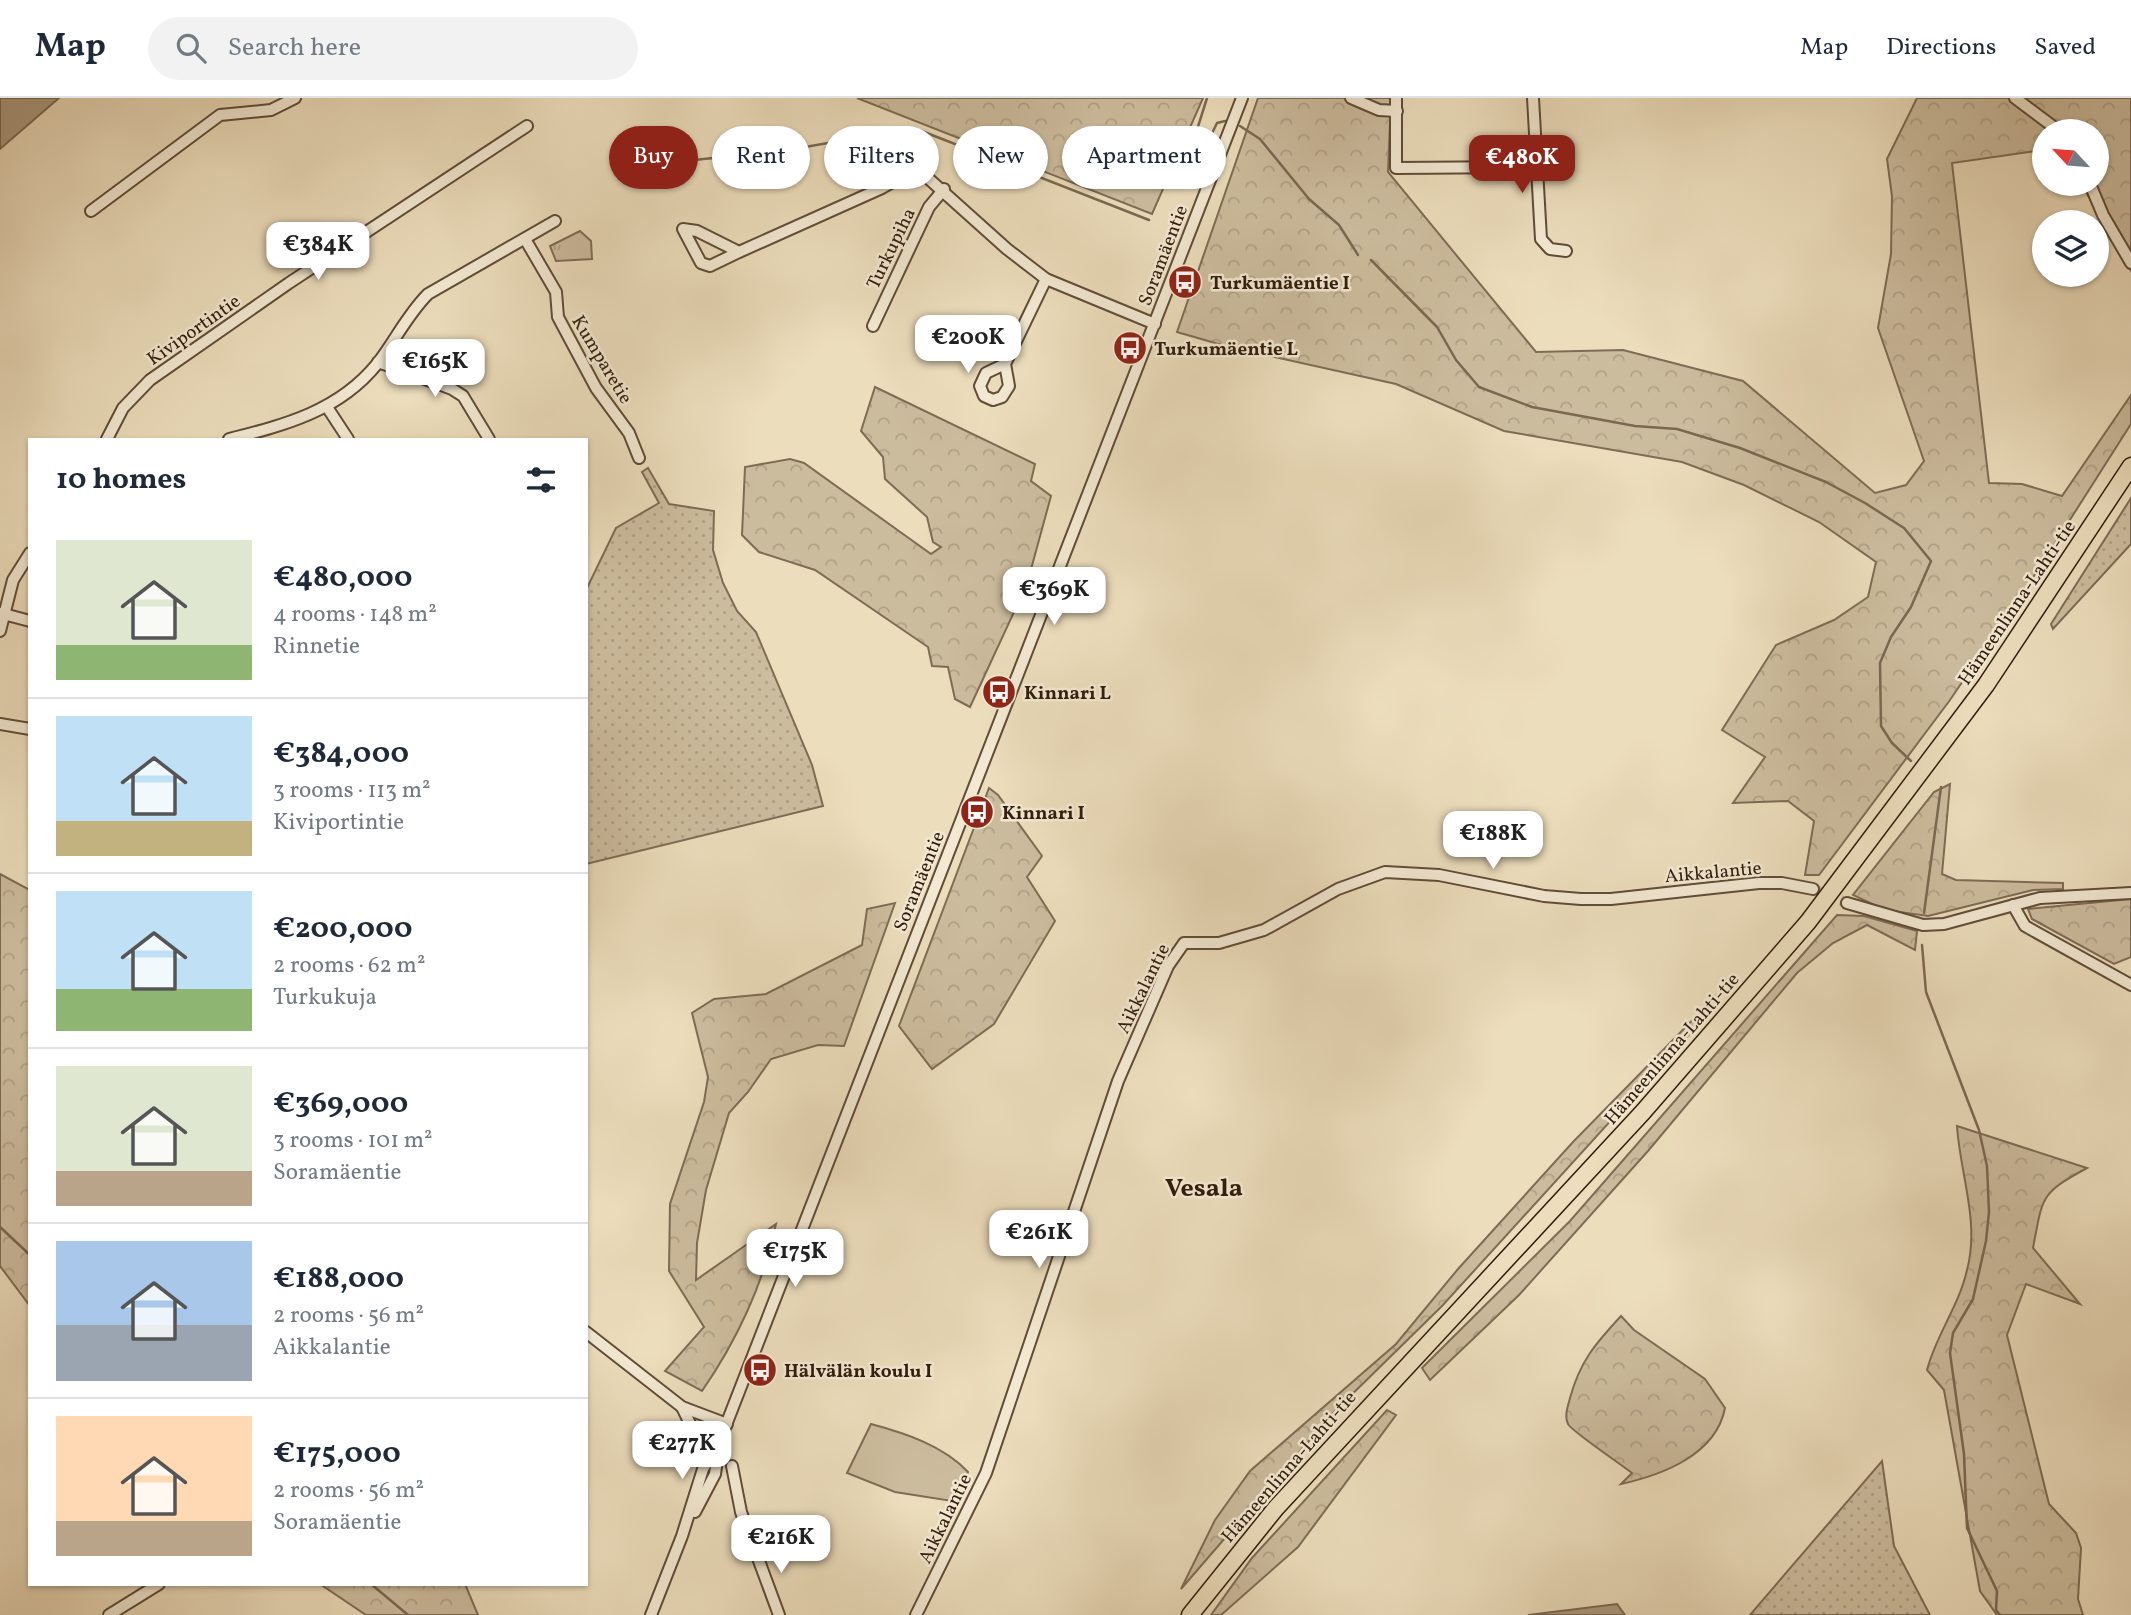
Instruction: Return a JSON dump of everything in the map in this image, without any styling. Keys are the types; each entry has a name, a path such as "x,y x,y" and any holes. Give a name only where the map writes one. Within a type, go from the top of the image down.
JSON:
{"highway":[{"name":"Hämeenlinna-Lahti-tie","path":"1189,1615 1276,1508 1616,1142 1808,922 1986,685 2131,466"}],"street":[{"path":"91,211 220,115 271,110 295,98"},
{"name":"Soramäentie","path":"651,1615 682,1536 703,1469 727,1424 1242,98"},
{"path":"1352,98 1378,110 1397,111"},
{"path":"1396,98 1396,168 1536,167"},
{"path":"1533,98 1541,239 1550,249 1566,251"},
{"path":"2015,98 2043,119"},
{"name":"Kiviportintie","path":"108,438 123,408 150,380 289,283 527,126"},
{"path":"738,252 697,231 683,229 701,263 710,266 882,188 909,173 920,171 944,189 1007,249 1046,279 1155,324"},
{"name":"Turkupiha","path":"873,326 929,207 944,189"},
{"path":"2095,196 2102,215 2131,263"},
{"path":"233,438 284,425 327,407 359,384 378,362 415,307 428,294 555,220"},
{"name":"Kumparetie","path":"525,239 556,292 558,317 596,388 629,433 639,458"},
{"path":"1005,364 1046,279"},
{"path":"378,362 452,389 463,396 488,438"},
{"path":"327,407 347,438"},
{"path":"0,631 2,613 13,580 28,556"},
{"path":"2,613 28,620"},
{"path":"0,724 28,729"},
{"name":"Aikkalantie","path":"916,1615 986,1473 1118,1081 1168,966 1184,943 1219,943 1264,930 1338,888 1385,872 1439,875 1521,892 1581,899 1611,899 1759,883 1782,883 1813,889"},
{"path":"1847,903 1923,925 1944,924 2040,898 2131,893"},
{"path":"2013,905 2025,926 2131,985"},
{"path":"588,1334 682,1407 727,1424"},
{"path":"682,1407 693,1430 719,1443"},
{"path":"732,1466 741,1512 779,1615"},
{"path":"109,1615 156,1586"}],"green space":[{"path":"857,98 1203,98 1191,126 1062,126 1062,179 1048,173 1048,126 953,126 953,136 939,130 939,126 928,126"},
{"path":"1258,98 1391,98 1388,172 1536,352 1623,350 1743,381 1875,493 1906,485 1924,461 1878,328 1891,254 1892,196 1887,159 1917,98 2131,98 2131,271 2109,232 2109,210 2096,210 2088,196 2109,196 2109,119 2032,119 2032,152 1952,163 1989,483 2022,484 2062,496 2131,395 2131,424 2038,570 1950,700 1819,875 1805,875 1814,821 1788,801 1733,803 1765,757 1722,730 1776,645 1834,620 1868,597 1876,562 1819,522 1744,485 1682,462 1504,431 1396,384 1229,347 1177,332"},
{"path":"1088,189 1163,189 1152,214"},
{"path":"580,231 591,241 592,259 556,261 550,246"},
{"path":"875,387 1035,464 1031,481 1051,496 1027,584 970,707 955,699 948,667 932,666 928,647 815,570 759,552 742,535 745,467 790,459 804,463 931,554 941,547 933,542 927,517 885,479 883,457 861,431"},
{"path":"648,468 669,504 714,511 713,550 723,583 737,611 756,632 812,765 823,806 588,864 588,586 616,528 659,503 642,472"},
{"path":"2131,498 2131,544 2053,629 2051,624"},
{"path":"1950,784 1942,874 1956,880 2063,883 2063,889 2033,890 1928,916 1885,910 1853,895 1934,792"},
{"path":"989,788 998,795 1042,856 1027,877 1055,921 994,1024 932,1069 899,1026"},
{"path":"0,874 28,889 28,1303 0,1266"},
{"path":"2131,899 2131,957 2114,964 2032,919 2028,909"},
{"path":"895,903 844,1046 818,1045 771,1059 748,1092 729,1113 706,1190 697,1243 696,1280 776,1224 764,1268 747,1311 726,1353 702,1391 665,1371 704,1327 669,1271 670,1204 704,1102 708,1077 692,1013 714,999 766,994 862,945 867,909"},
{"path":"1837,915 1864,916 1917,931 1915,950 1867,925 1833,943 1797,973 1648,1151 1519,1295 1430,1380 1422,1368 1570,1221"},
{"path":"1716,996 1715,1006 1442,1306 1333,1413 1181,1589 1215,1520 1250,1471 1396,1344 1458,1269 1573,1142"},
{"path":"1957,1126 2087,1168 2051,1191 2042,1207 2033,1248 2080,1304 2026,1284 2007,1335 2049,1504 2076,1533 2081,1548 2078,1599 2083,1615 1997,1615 1980,1591 1944,1390 1927,1370 1963,1283 1970,1252 1970,1216"},
{"path":"1621,1316 1634,1330 1705,1379 1725,1408 1720,1424 1699,1450 1670,1468 1621,1484 1632,1473 1577,1433 1566,1418 1574,1385 1584,1363"},
{"path":"1387,1410 1396,1415 1298,1547 1221,1615 1211,1615 1252,1558"},
{"path":"871,1424 923,1442 958,1463 968,1472 958,1502 895,1492 847,1473"},
{"path":"1882,1461 1894,1546 1930,1615 1750,1615"},
{"path":"323,1586 466,1586 478,1615 366,1615"}],"shaded area":[{"path":"0,98 59,98 0,149"},
{"path":"1617,1604 1625,1615 1528,1615"}],"waterway":[{"path":"1198,126 1207,98"},
{"path":"1216,126 1225,121"},
{"path":"1240,126 1260,139 1309,199 1339,225 1358,255"},
{"path":"810,146 914,128 1149,220"},
{"path":"698,160 712,158"},
{"path":"1371,260 1437,327 1456,360 1479,387 1532,407 1635,426 1677,429 1740,448 1826,482 1904,528 1931,561 1911,607 1891,637 1880,663 1881,726 1892,743 1911,761"},
{"path":"1924,913 1941,787"},
{"path":"1922,945 1926,992 1979,1130 1987,1166 1989,1212 1986,1241 1973,1299 1953,1333 1950,1353 1964,1454 1967,1528 1997,1591 1996,1610 2000,1615"},
{"path":"0,1227 28,1253"},
{"path":"373,1586 408,1615"}],"tunnel":[{"path":"1813,889 1847,903"}],"place":[{"name":"Turkumäentie I","path":"1185,282"},
{"name":"Turkumäentie L","path":"1130,348"},
{"name":"Kinnari L","path":"999,692"},
{"name":"Kinnari I","path":"977,812"},
{"name":"Hälvälän koulu I","path":"760,1370"}],"district":[{"name":"Vesala","path":"1204,1187"}]}
